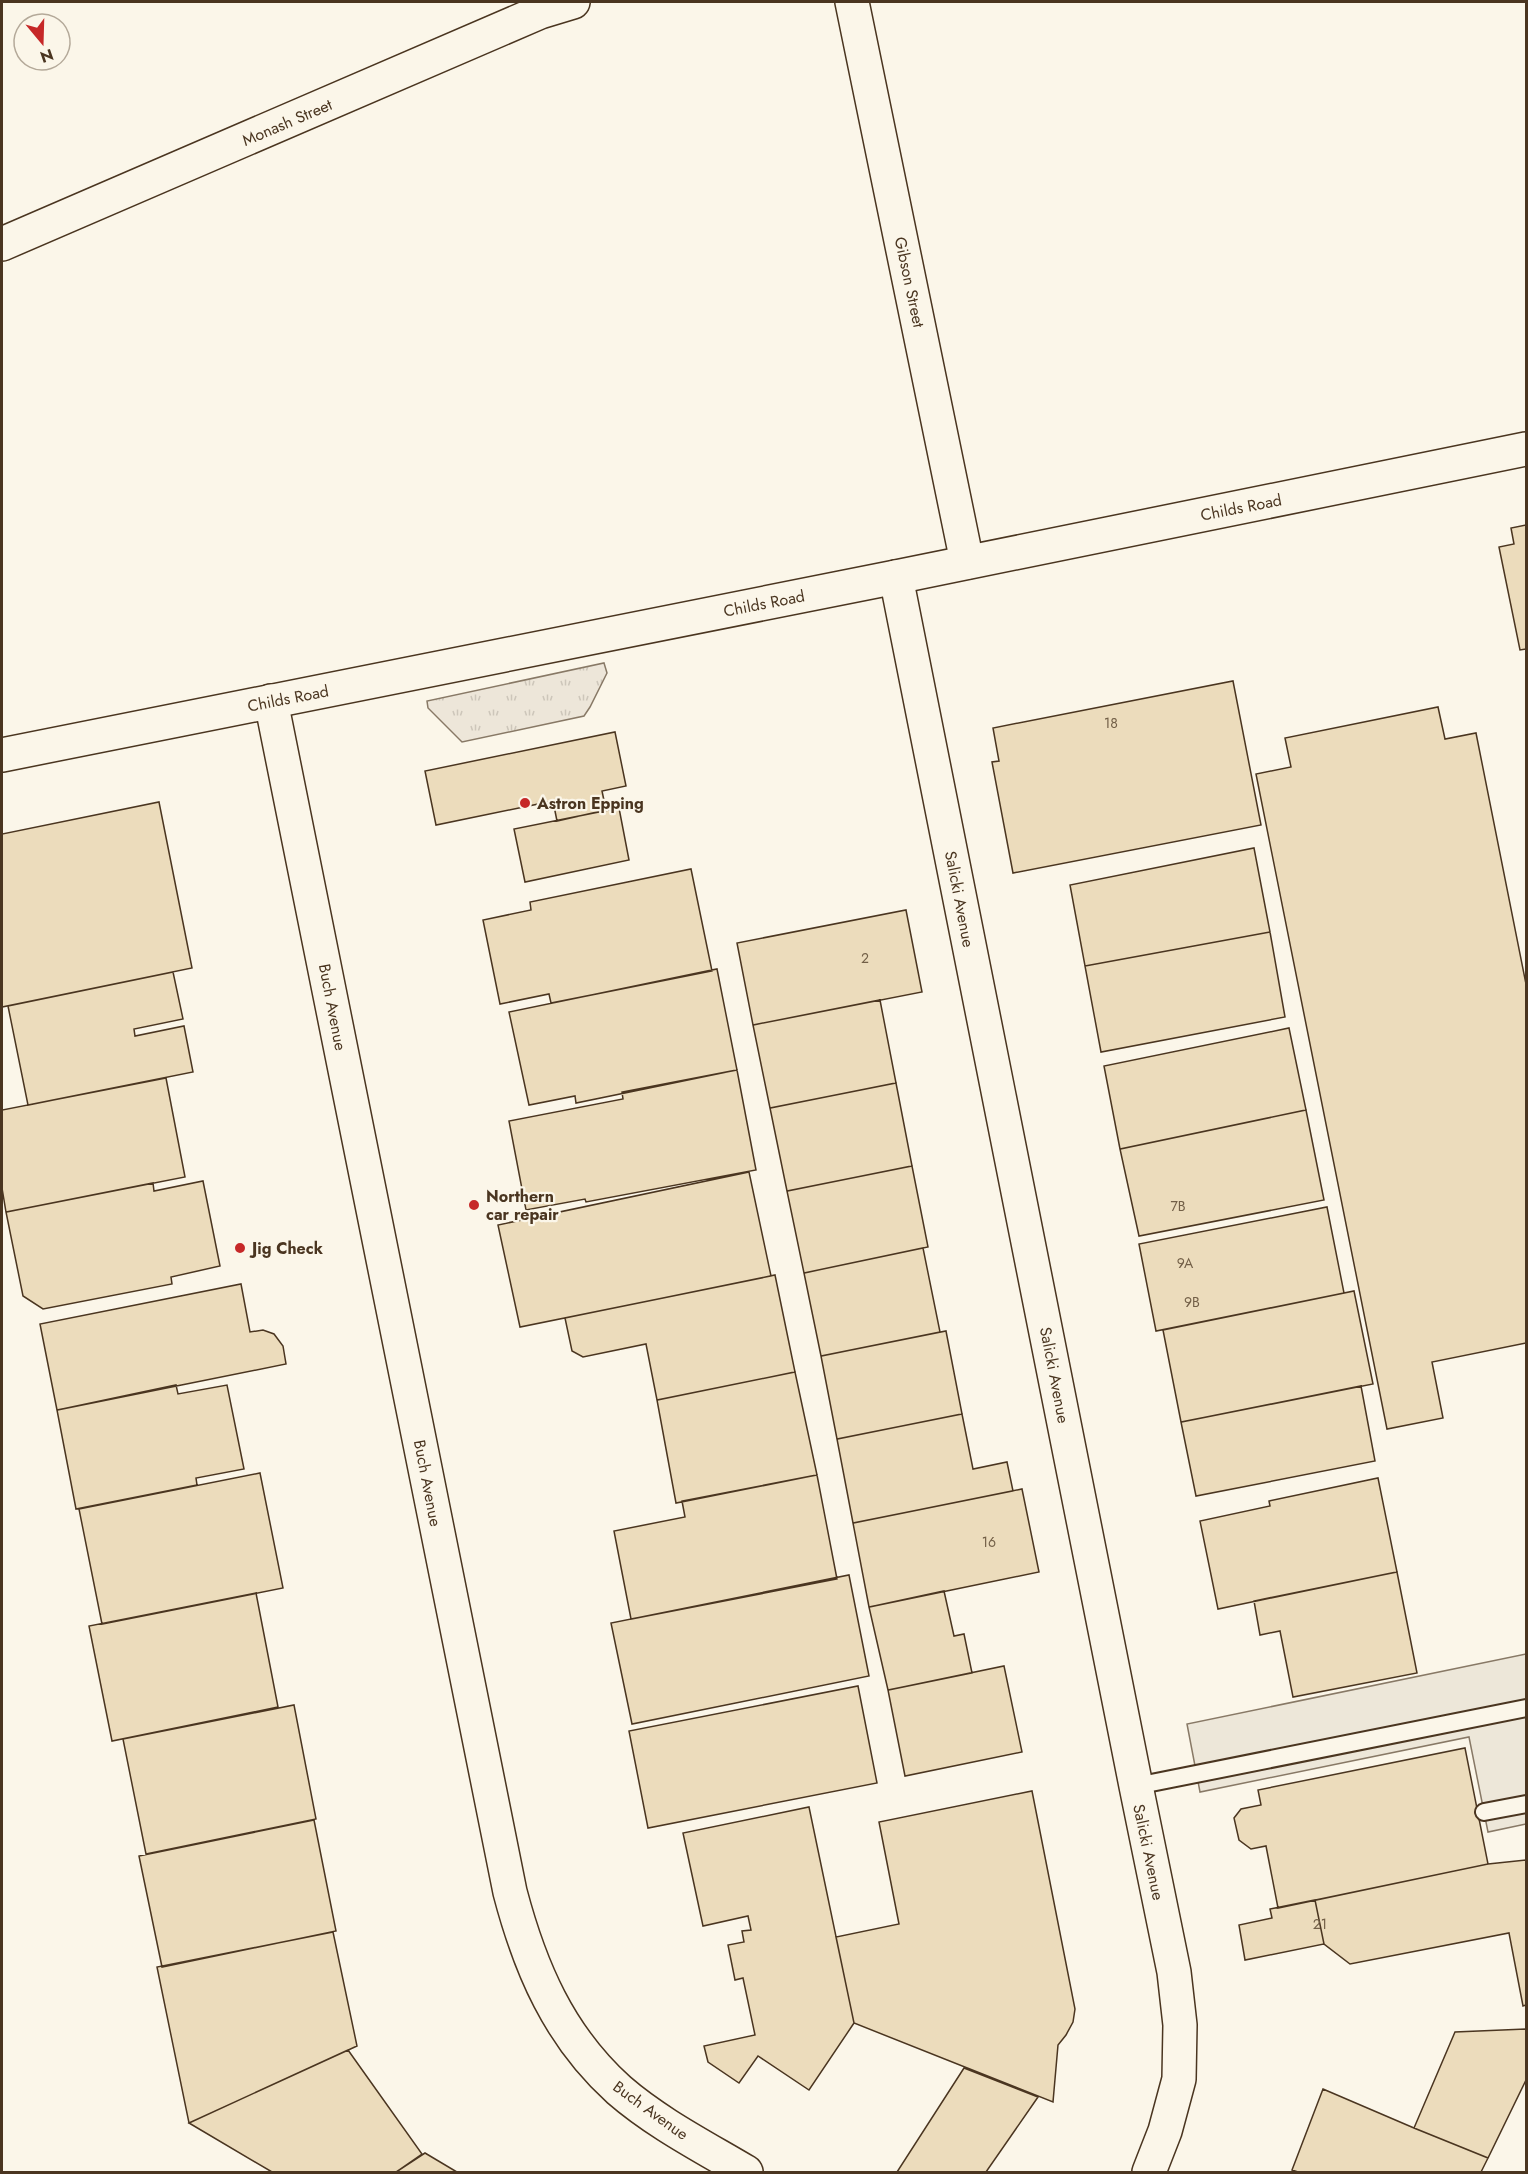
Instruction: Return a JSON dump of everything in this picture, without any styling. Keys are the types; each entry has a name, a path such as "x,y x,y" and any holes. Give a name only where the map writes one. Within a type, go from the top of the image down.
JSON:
{"street":[{"name":"Monash Street","path":"2,244 540,12 573,2"},
{"name":"Gibson Street","path":"852,2 967,562"},
{"name":"Childs Road","path":"2,754 1527,449"},
{"name":"Salicki Avenue","path":"896,577 1174,1972 1180,2025 1179,2079 1165,2131 1149,2172"},
{"name":"Buch Avenue","path":"271,701 505,1868 521,1933 538,1979 562,2023 591,2062 621,2091 668,2125 746,2172"}],"lane":[{"path":"1136,1786 1527,1708"},
{"path":"1484,1812 1527,1804"}],"green space":[{"path":"604,663 607,673 584,716 462,742 428,708 427,701"}],"shaded area":[{"path":"1526,1654 1526,1824 1488,1832 1469,1737 1200,1792 1187,1724"}],"building":[{"path":"1526,525 1526,649 1520,650 1499,547 1514,544 1511,528"},
{"path":"1233,681 1261,825 1013,873 992,762 999,761 993,728"},
{"path":"1438,707 1445,739 1476,733 1526,984 1526,1343 1432,1362 1443,1418 1387,1429 1256,774 1291,767 1285,738"},
{"path":"615,732 626,786 602,791 606,810 557,821 553,801 436,825 425,771"},
{"path":"159,802 192,968 2,1007 2,834"},
{"path":"619,808 629,860 525,882 514,829"},
{"path":"1254,848 1270,932 1085,966 1070,885"},
{"path":"691,869 712,971 551,1003 549,994 500,1004 483,920 531,910 530,902"},
{"path":"906,910 922,992 753,1025 737,943"},
{"path":"1270,932 1285,1017 1101,1052 1085,966"},
{"path":"717,969 737,1070 576,1103 575,1096 529,1105 509,1012"},
{"path":"173,972 183,1019 134,1029 135,1036 184,1026 193,1072 28,1105 8,1006"},
{"path":"880,1000 896,1083 770,1108 753,1025"},
{"path":"1289,1028 1306,1110 1120,1149 1104,1066"},
{"path":"737,1070 756,1170 586,1202 585,1199 526,1210 509,1121 623,1099 622,1092"},
{"path":"166,1078 185,1177 6,1212 2,1188 2,1110"},
{"path":"896,1083 912,1166 787,1191 770,1108"},
{"path":"1306,1110 1324,1200 1139,1236 1120,1149"},
{"path":"912,1166 928,1247 804,1273 787,1191"},
{"path":"749,1172 771,1276 520,1327 498,1225"},
{"path":"203,1181 220,1266 171,1277 172,1284 43,1309 23,1296 6,1212 153,1183 154,1191"},
{"path":"1327,1207 1344,1293 1156,1331 1139,1244"},
{"path":"923,1248 940,1332 821,1356 804,1273"},
{"path":"775,1275 795,1372 657,1400 646,1344 583,1357 572,1351 565,1318"},
{"path":"241,1284 250,1332 263,1330 274,1334 283,1346 286,1364 57,1410 40,1324"},
{"path":"1354,1291 1373,1384 1181,1422 1163,1330"},
{"path":"946,1331 962,1414 837,1439 821,1356"},
{"path":"795,1372 817,1475 676,1503 657,1400"},
{"path":"176,1385 178,1394 227,1385 244,1469 196,1478 197,1485 76,1509 57,1410"},
{"path":"1361,1386 1375,1461 1196,1496 1181,1422"},
{"path":"962,1414 973,1469 1007,1462 1013,1491 853,1523 837,1439"},
{"path":"260,1473 283,1588 102,1624 79,1509"},
{"path":"817,1475 837,1579 631,1619 614,1531 685,1517 682,1501"},
{"path":"1378,1478 1397,1572 1218,1609 1200,1521 1270,1506 1269,1501"},
{"path":"1022,1489 1039,1572 869,1607 853,1523"},
{"path":"1397,1572 1417,1673 1293,1697 1280,1631 1260,1635 1254,1601"},
{"path":"849,1575 869,1676 632,1724 611,1623"},
{"path":"944,1591 954,1636 964,1634 972,1673 888,1690 869,1607"},
{"path":"256,1593 278,1707 112,1741 89,1626"},
{"path":"1004,1666 1022,1752 905,1776 888,1690"},
{"path":"858,1686 877,1783 648,1828 629,1731"},
{"path":"294,1705 316,1819 146,1854 123,1739"},
{"path":"1465,1748 1488,1864 1278,1908 1266,1846 1251,1849 1239,1840 1234,1818 1241,1809 1261,1805 1258,1790"},
{"path":"1032,1791 1075,2009 1073,2022 1058,2045 1053,2102 854,2023 836,1937 899,1924 879,1822"},
{"path":"809,1807 854,2023 809,2090 758,2056 739,2083 708,2062 704,2046 755,2035 743,1978 735,1980 728,1945 744,1942 742,1931 751,1930 748,1916 703,1926 683,1833"},
{"path":"314,1820 336,1931 162,1967 139,1856"},
{"path":"1526,1860 1526,2005 1523,2006 1509,1933 1350,1964 1324,1944 1315,1900 1488,1864"},
{"path":"1315,1900 1324,1944 1245,1960 1239,1925 1272,1918 1270,1909"},
{"path":"333,1932 357,2046 189,2123 157,1967"},
{"path":"1526,2029 1526,2080 1488,2158 1414,2128 1455,2032"},
{"path":"348,2050 422,2154 396,2172 272,2172 189,2123"},
{"path":"964,2068 1038,2097 986,2172 897,2172"},
{"path":"1323,2089 1488,2158 1481,2172 1298,2172 1292,2170"},
{"path":"425,2153 457,2172 396,2172"}],"place":[{"name":"Astron Epping","path":"525,803"},
{"name":"Northern car repair","path":"474,1205"},
{"name":"Jig Check","path":"240,1248"}]}
